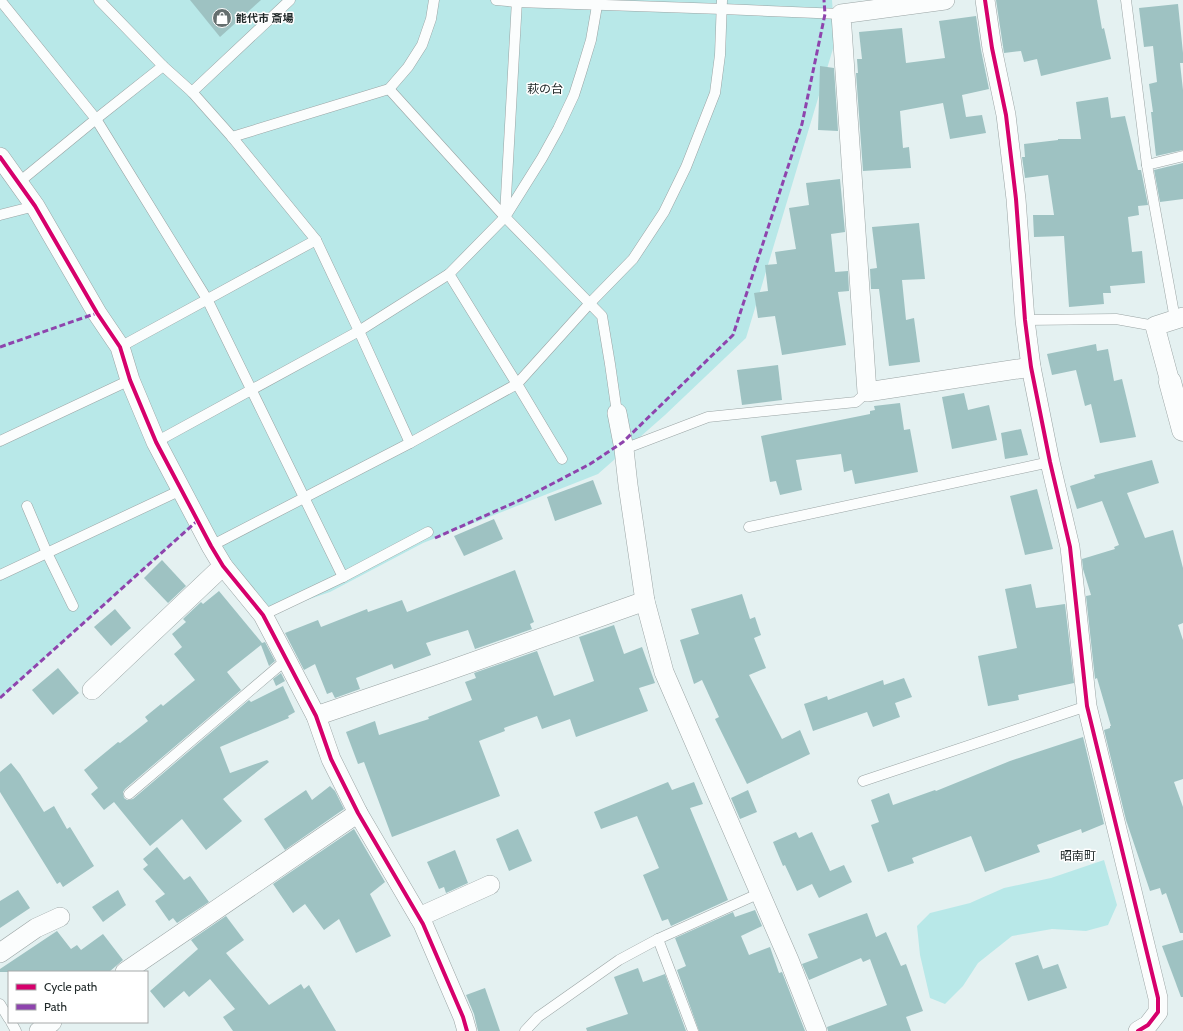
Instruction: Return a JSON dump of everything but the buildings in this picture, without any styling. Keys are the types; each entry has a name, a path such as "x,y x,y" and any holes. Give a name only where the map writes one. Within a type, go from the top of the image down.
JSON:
{"street":[{"path":"945,0 841,14 867,392 1031,367"},
{"path":"985,0 992,48 1006,115 1016,199 1031,367 1050,462 1070,547 1087,706 1158,998 1158,1012 1148,1025 1138,1031"},
{"path":"0,157 35,206 97,313 120,347 130,380 156,442 223,566 263,615 316,716 331,759 358,813 423,924 467,1031"},
{"path":"1179,318 1155,326 1183,430"},
{"path":"617,413 624,449 628,486 646,601 664,672 789,960 817,1031"},
{"path":"92,690 223,566"},
{"path":"316,716 444,673 646,601"},
{"path":"127,971 358,813"},
{"path":"419,917 490,885"},
{"path":"0,953 36,928 60,917"},
{"path":"39,1031 51,1023"}],"lane":[{"path":"0,0 96,118 207,299 343,577"},
{"path":"99,0 163,66 192,92 232,136 316,240 359,330 410,443"},
{"path":"192,92 290,0"},
{"path":"232,136 389,89 408,67 422,45 432,19 434,0"},
{"path":"496,0 723,4 841,14"},
{"path":"1126,0 1147,165 1179,318"},
{"path":"505,217 517,1"},
{"path":"156,442 251,391 359,330 449,274 505,217 542,158 558,129 574,95 591,40 597,2"},
{"path":"211,546 410,443 517,384 590,303 633,259 664,212 686,167 714,93 720,55 723,4"},
{"path":"18,183 96,118 163,66"},
{"path":"389,89 505,217 602,316 617,413"},
{"path":"1147,165 1183,156"},
{"path":"0,216 35,206"},
{"path":"120,347 316,240"},
{"path":"449,274 562,459"},
{"path":"1026,320 1116,318 1155,326"},
{"path":"0,441 130,380"},
{"path":"624,449 708,417 856,402 867,392"},
{"path":"749,527 1050,462"},
{"path":"0,576 181,490"},
{"path":"27,506 47,553 73,606"},
{"path":"263,615 343,577 428,532"},
{"path":"129,794 286,660"},
{"path":"863,781 1087,706"},
{"path":"525,1031 538,1017 619,960 658,939 760,893"},
{"path":"658,939 693,1031"},
{"path":"0,1004 8,1017"}],"shaded area":[{"path":"0,0 832,0 835,42 746,338 665,415 598,474 423,543 330,592 263,615 197,521 0,698"},
{"path":"1104,860 1117,905 1108,925 1086,931 1052,929 1012,936 978,963 963,986 945,1004 930,998 920,955 917,926 930,913 970,903 1004,888 1051,878"}],"marked path":[{"path":"435,538 527,497 590,464 623,442 733,335 802,124 825,14 824,0"},
{"path":"0,347 97,313"},
{"path":"0,698 197,521"}],"cycle path":[{"path":"985,0 992,48 1006,115 1016,199 1025,320 1031,367 1050,462 1070,547 1087,706 1158,998 1158,1012 1148,1025 1138,1031"},
{"path":"0,157 35,206 97,313 120,347 130,380 156,442 223,566 263,615 316,716 331,759 358,813 423,924 463,1017 467,1031"}],"place":[{"name":"能代市 斎場","path":"222,18"}],"district":[{"name":"萩の台","path":"545,89"},
{"name":"昭南町","path":"1078,856"}]}
